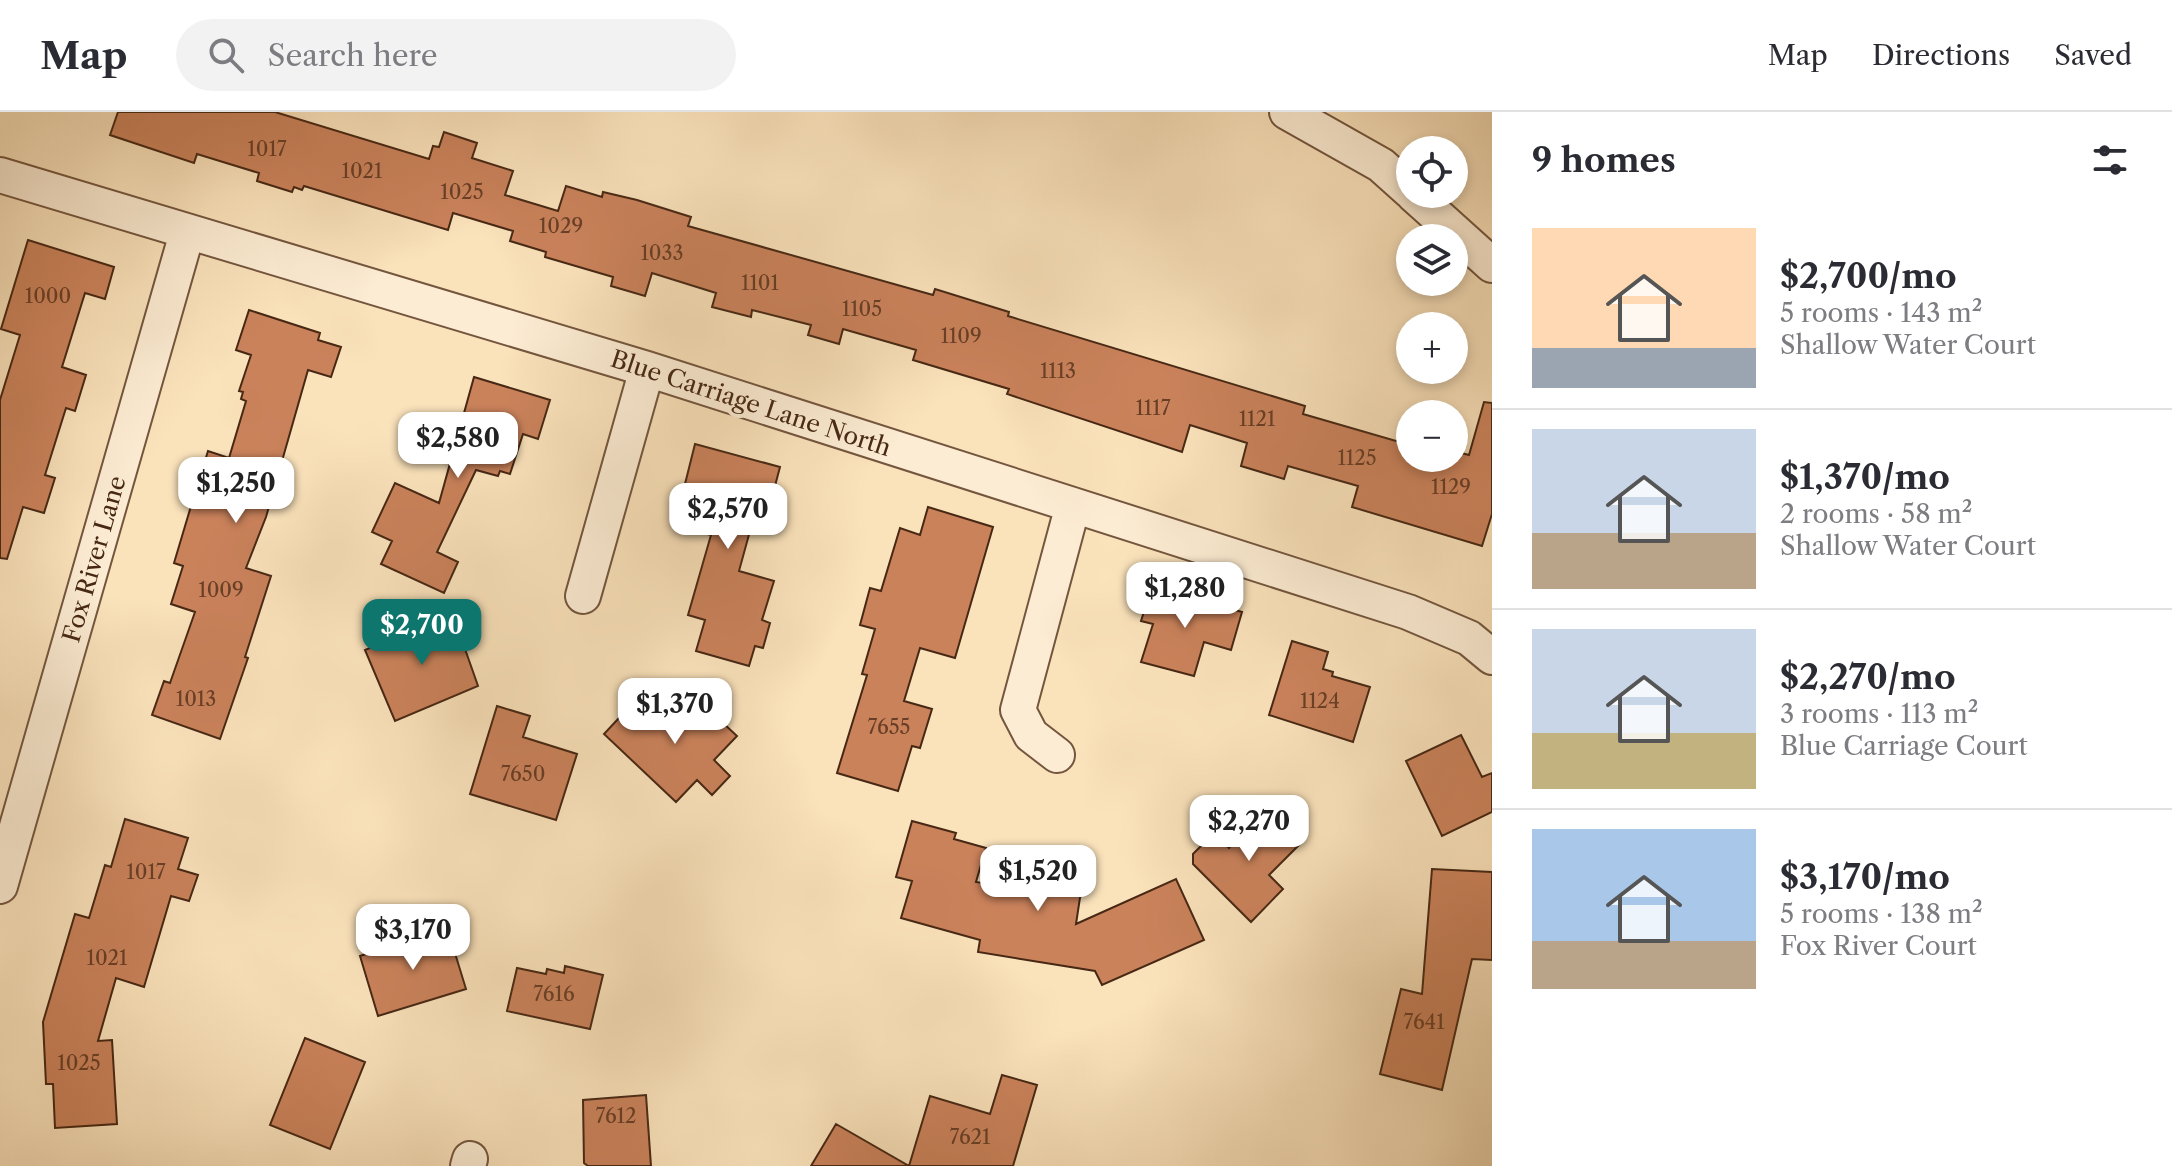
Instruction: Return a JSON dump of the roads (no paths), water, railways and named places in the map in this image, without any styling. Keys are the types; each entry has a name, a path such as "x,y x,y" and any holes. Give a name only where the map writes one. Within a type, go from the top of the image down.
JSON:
{"street":[{"path":"1287,112 1381,165 1396,179"},
{"name":"Blue Carriage Lane North","path":"0,175 647,369 1408,612 1469,638 1492,657"},
{"path":"1429,208 1492,265"},
{"name":"Fox River Lane","path":"0,886 187,233"},
{"path":"583,596 647,369"},
{"path":"1057,755 1031,735 1018,710 1073,505"}]}
